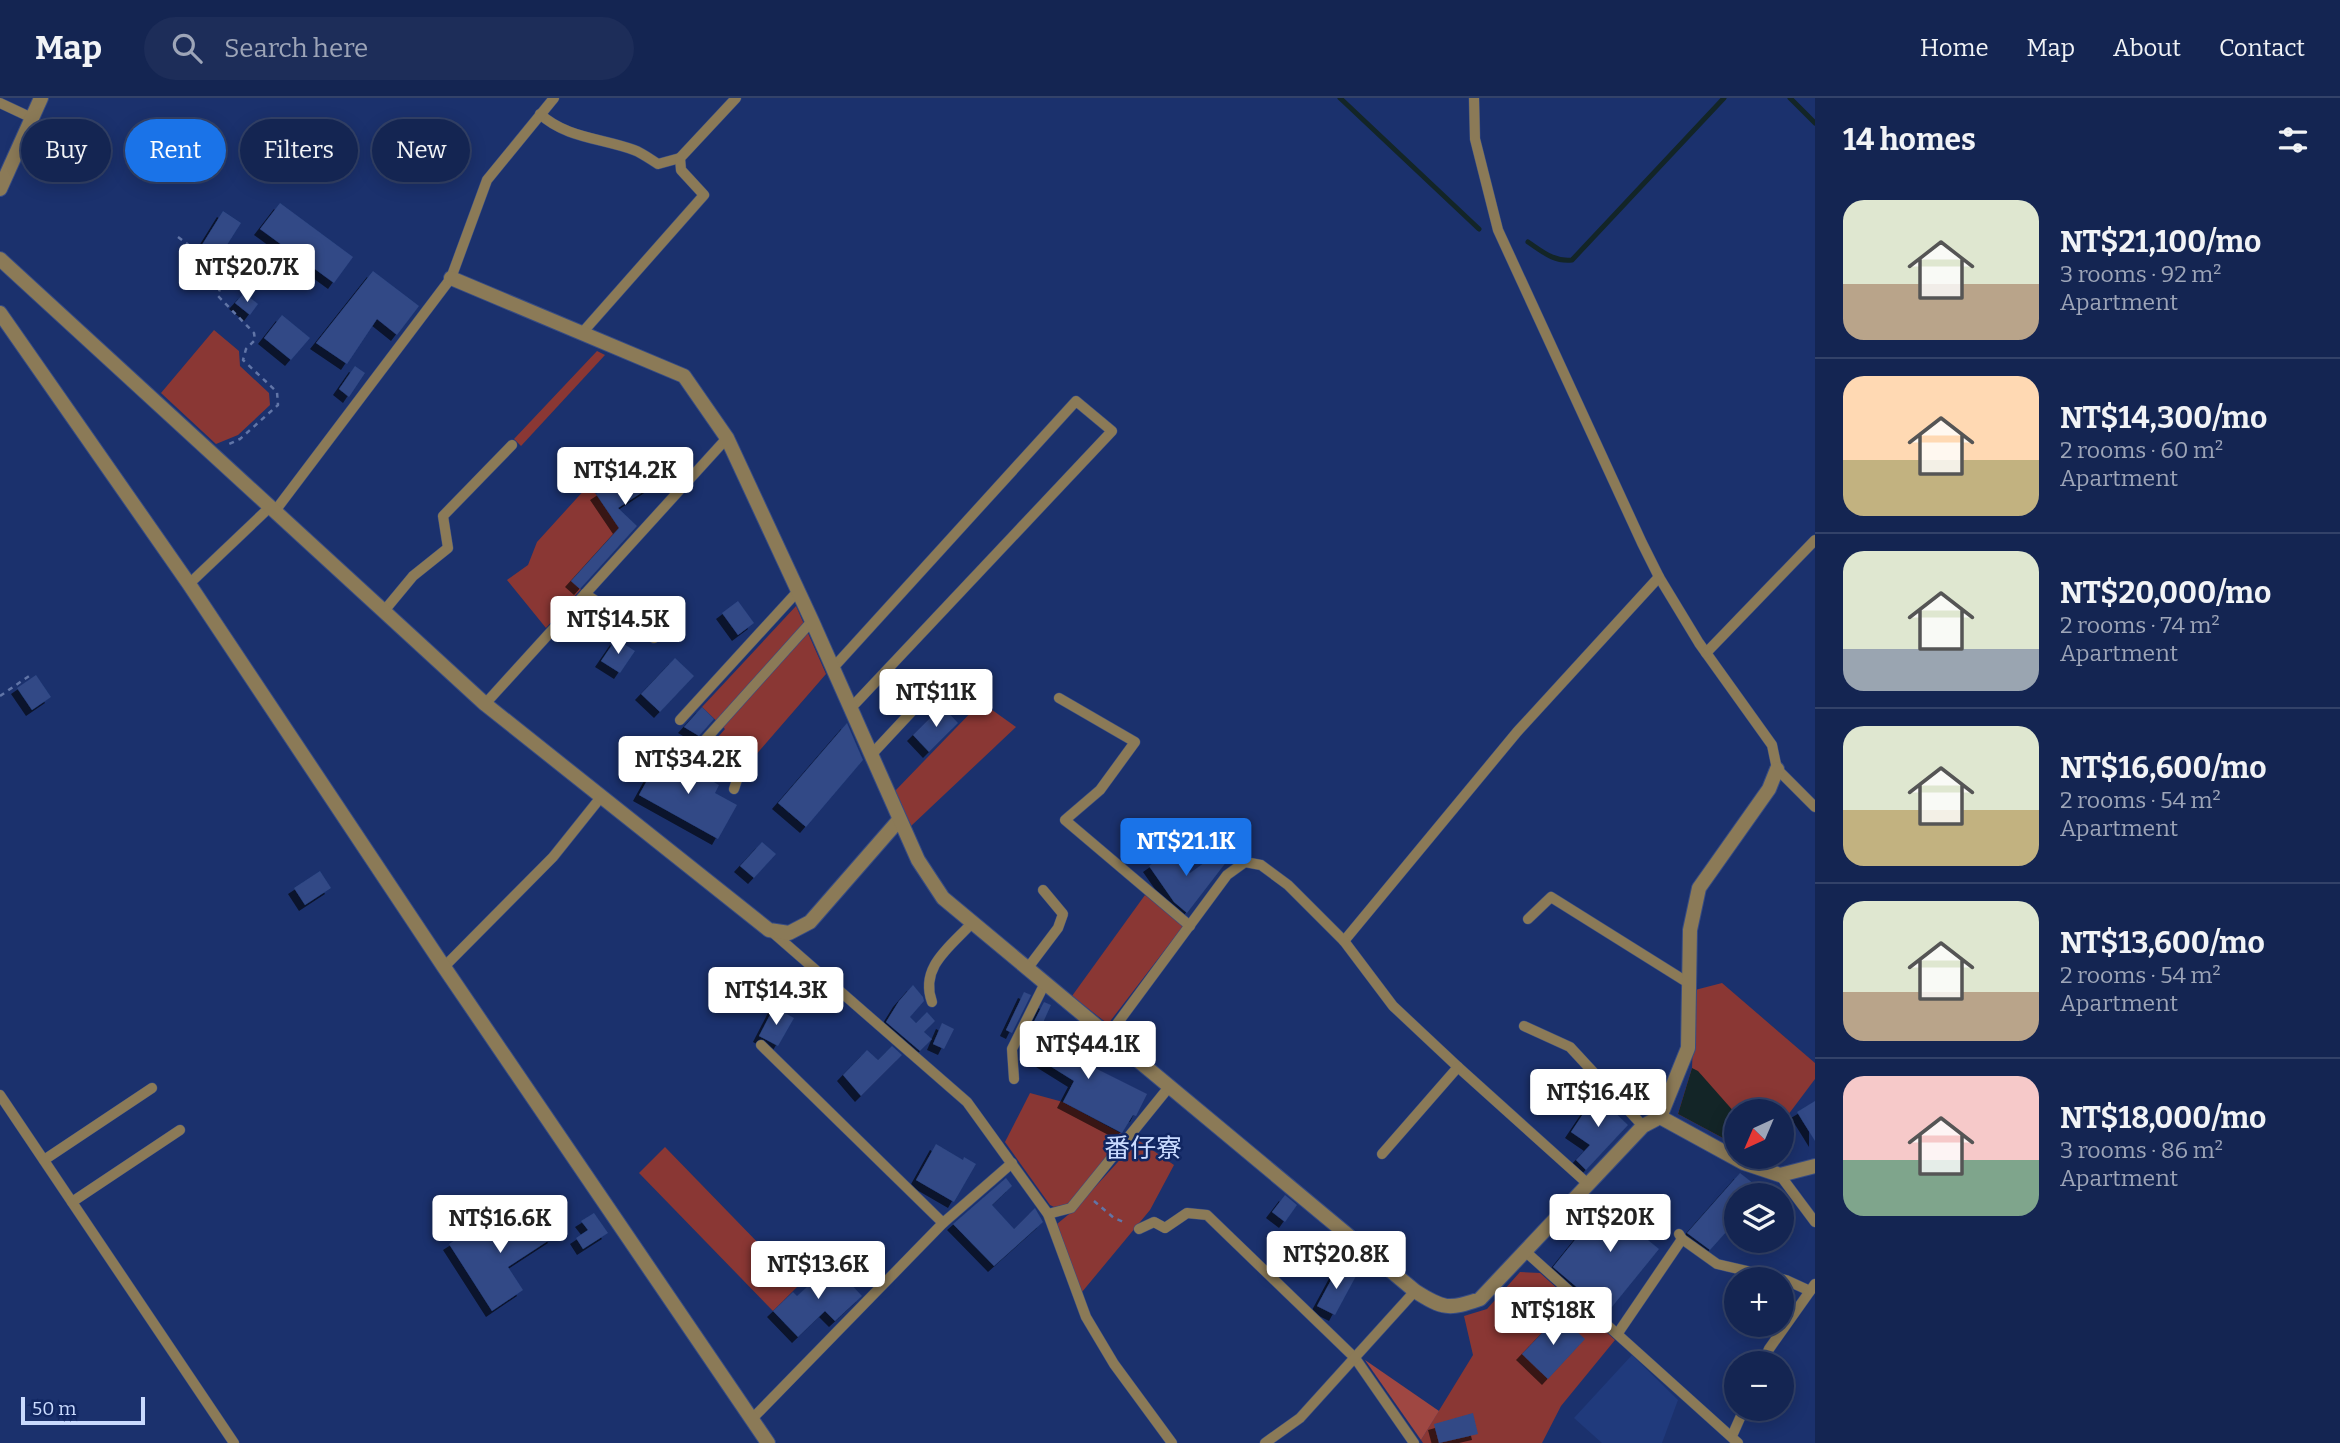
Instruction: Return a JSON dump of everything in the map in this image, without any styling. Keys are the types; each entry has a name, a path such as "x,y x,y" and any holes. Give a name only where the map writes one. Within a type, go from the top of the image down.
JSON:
{"street":[{"path":"0,189 41,98"},
{"path":"0,259 485,704 769,930 789,933 810,922 899,820"},
{"path":"451,278 684,376 727,438 872,754 899,820 918,860 943,898 1415,1291 1436,1304 1456,1308 1480,1300 1643,1126 1660,1117 1688,1048 1690,930 1699,888 1769,789 1777,769"},
{"path":"0,313 189,584 444,967 768,1443"},
{"path":"1660,1117 1744,1163 1780,1175 1815,1166"}],"lane":[{"path":"189,584 273,509 451,278 487,180 554,98"},
{"path":"540,114 552,125 591,139 635,150 658,164 680,158 736,98"},
{"path":"1474,98 1475,139 1498,230 1659,577 1706,653 1772,745 1777,769 1815,807"},
{"path":"0,103 32,118"},
{"path":"582,333 704,195 681,170 680,158"},
{"path":"833,668 1076,401 1112,432 851,708"},
{"path":"485,704 727,438"},
{"path":"384,611 413,576 448,548 443,516 512,444"},
{"path":"1706,653 1815,540"},
{"path":"1344,941 1517,732 1659,577"},
{"path":"680,720 798,591"},
{"path":"585,594 654,638"},
{"path":"734,789 741,768 708,747 705,740 812,621"},
{"path":"872,754 941,680"},
{"path":"1059,698 1135,742 1100,790 1065,820 1190,926"},
{"path":"444,967 553,857 601,797"},
{"path":"1108,1036 1227,875 1244,862 1261,865 1288,885 1344,941 1393,1006 1588,1184"},
{"path":"1027,969 1058,928 1063,914 1043,890"},
{"path":"1528,919 1551,897 1690,984"},
{"path":"932,1002 928,992 929,976 934,964 972,923"},
{"path":"769,930 967,1102 1048,1214 1086,1317 1114,1364 1172,1443"},
{"path":"1014,1079 1012,1049 1045,983"},
{"path":"1524,1026 1570,1047 1643,1126"},
{"path":"761,1045 943,1223"},
{"path":"1381,1154 1458,1067"},
{"path":"1048,1214 1071,1208 1169,1087"},
{"path":"44,1160 152,1088"},
{"path":"0,1095 234,1443"},
{"path":"72,1202 180,1130"},
{"path":"752,1419 943,1223 1012,1163"},
{"path":"1780,1175 1815,1222"},
{"path":"1139,1228 1154,1222 1165,1228 1187,1213 1208,1215 1355,1358 1414,1443"},
{"path":"1618,1334 1680,1237 1717,1264 1813,1288 1768,1351"},
{"path":"1526,1252 1735,1440 1741,1421"},
{"path":"1265,1443 1300,1419 1415,1291"}],"path":[{"path":"178,237 220,270 222,278 218,296 254,333 255,340 246,349 243,360 277,392 278,405 240,439 212,453"},
{"path":"0,696 32,674"},
{"path":"1084,1192 1114,1218 1139,1228"}],"shaded area":[{"path":"214,330 239,351 240,366 269,393 270,405 238,435 216,444 161,393"},
{"path":"597,351 605,355 521,446 514,439"},
{"path":"587,487 596,494 619,528 572,580 581,589 546,628 507,580 528,565 537,542"},
{"path":"796,606 826,674 747,765 712,744 725,729 702,707"},
{"path":"981,702 1016,727 911,826 895,791"},
{"path":"1145,895 1184,925 1108,1024 1072,996"},
{"path":"1722,983 1815,1063 1815,1079 1794,1107 1794,1099 1724,1099 1724,1139 1678,1114 1692,1068 1695,990"},
{"path":"1692,1068 1698,1071 1724,1100 1724,1139 1678,1114"},
{"path":"1030,1093 1063,1102 1124,1135 1069,1204 1054,1207 1050,1205 1005,1142"},
{"path":"1138,1140 1174,1165 1150,1210 1082,1292 1057,1224 1074,1210"},
{"path":"665,1147 799,1285 773,1311 639,1173"},
{"path":"1520,1272 1540,1273 1615,1340 1561,1406 1542,1443 1423,1443 1421,1440 1473,1355 1464,1316 1487,1309"},
{"path":"1632,1355 1678,1400 1662,1443 1602,1443 1574,1418"},
{"path":"1365,1360 1439,1411 1421,1440"}],"building":[{"path":"280,203 353,257 334,283 260,229"},
{"path":"223,211 241,223 218,259 200,248"},
{"path":"373,271 419,306 397,335 377,319 347,364 316,343"},
{"path":"244,293 258,304 250,315 235,303"},
{"path":"282,315 310,338 291,360 264,338"},
{"path":"355,366 365,373 349,397 339,389"},
{"path":"665,449 678,469 618,508 637,526 580,589 571,581 619,528 596,494"},
{"path":"738,601 754,623 738,635 722,613"},
{"path":"616,639 635,651 620,673 601,661"},
{"path":"675,658 694,676 660,712 641,694"},
{"path":"36,675 51,697 32,710 17,688"},
{"path":"942,706 958,723 929,752 913,735"},
{"path":"702,707 714,719 699,736 684,727"},
{"path":"847,723 863,760 806,827 778,803"},
{"path":"661,755 719,785 715,793 737,805 718,839 639,795"},
{"path":"762,842 776,854 754,878 740,866"},
{"path":"1173,849 1190,873 1219,852 1227,861 1187,913 1174,902 1149,866"},
{"path":"320,871 331,888 305,905 294,888"},
{"path":"913,985 924,1001 910,1017 916,1023 927,1012 935,1021 924,1032 932,1039 920,1051 886,1022"},
{"path":"1024,992 1031,995 1012,1033 1006,1030"},
{"path":"1044,1002 1051,1005 1041,1027 1072,1047 1067,1054 1147,1094 1136,1116 1133,1115 1122,1133 1063,1102 1074,1081 1042,1061 1049,1049 1025,1039"},
{"path":"774,1007 794,1018 778,1046 759,1036"},
{"path":"942,1023 954,1029 944,1049 933,1044"},
{"path":"892,1046 902,1055 861,1096 843,1075 867,1050 878,1060"},
{"path":"1599,1090 1611,1103 1608,1106 1628,1125 1586,1170 1576,1160 1590,1145 1571,1132"},
{"path":"1815,1101 1815,1141 1797,1112"},
{"path":"936,1144 963,1160 964,1157 976,1164 954,1202 916,1180"},
{"path":"1740,1173 1753,1183 1731,1183"},
{"path":"1006,1178 1012,1186 992,1205 1014,1229 1035,1208 1043,1222 994,1266 953,1224"},
{"path":"1724,1191 1724,1234 1710,1250 1687,1233"},
{"path":"1285,1195 1297,1205 1285,1222 1272,1212"},
{"path":"1635,1198 1659,1217 1643,1236 1659,1249 1607,1313 1553,1267 1604,1204 1620,1217"},
{"path":"534,1208 554,1237 508,1267 523,1290 492,1311 449,1244 480,1224 489,1237"},
{"path":"594,1213 608,1233 583,1249 576,1238 588,1230 581,1221"},
{"path":"832,1264 862,1296 835,1321 825,1311 798,1337 773,1311 793,1292 797,1296"},
{"path":"1338,1267 1356,1276 1335,1315 1317,1306"},
{"path":"1559,1315 1585,1339 1548,1379 1522,1354"},
{"path":"1473,1413 1478,1434 1439,1443 1434,1424"}],"waterway":[{"path":"1340,98 1479,229"},
{"path":"1528,242 1554,258 1572,260 1724,98"},
{"path":"1790,98 1815,123"}],"district":[{"name":"番仔寮","path":"1143,1148"}]}
